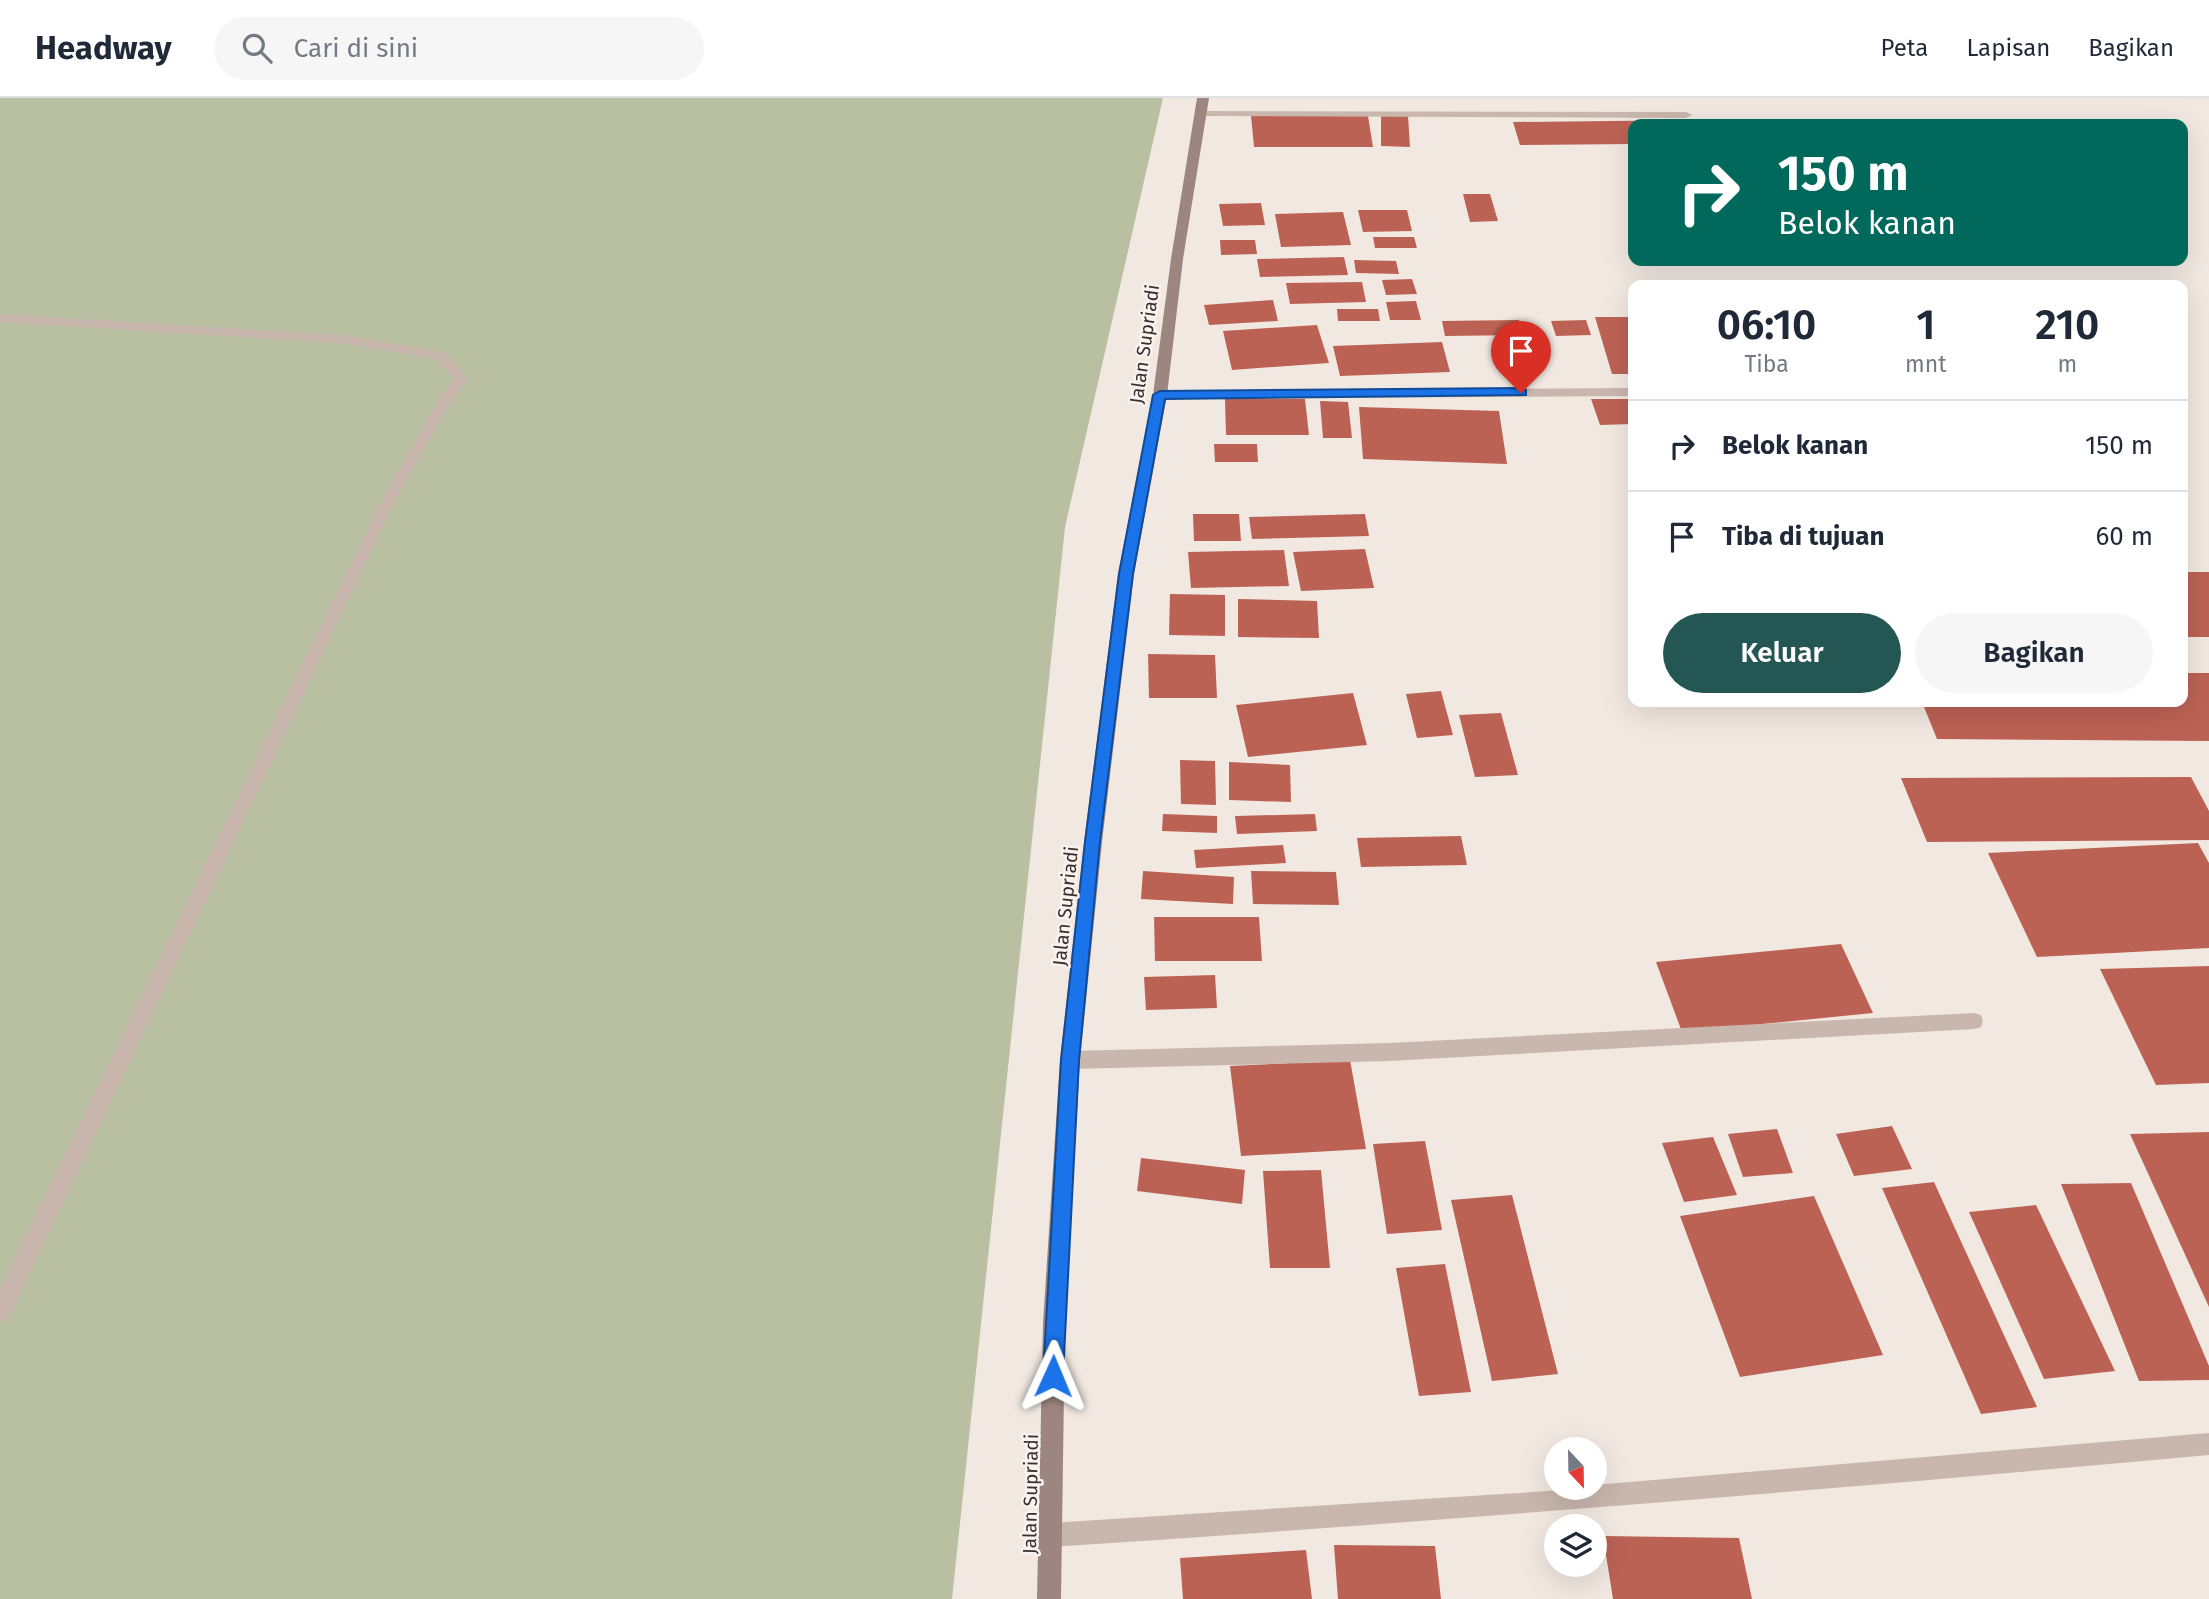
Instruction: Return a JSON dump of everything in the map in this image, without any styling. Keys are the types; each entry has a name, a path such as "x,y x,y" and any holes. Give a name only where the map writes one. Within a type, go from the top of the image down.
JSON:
{"main road":[{"name":"Jalan Supriadi","path":"1049,1599 1054,1322 1070,1060 1093,842 1126,574 1160,395 1177,259 1202,106"}],"street":[{"path":"1202,106 1686,115"},
{"path":"0,317 343,339 440,355 461,378 441,406 385,507 0,1311"},
{"path":"1160,395 1628,392"},
{"path":"1070,1060 1388,1052 1974,1021"},
{"path":"1050,1535 1310,1520 1798,1481 2209,1444"}],"green space":[{"path":"0,98 1163,98 1065,527 952,1599 0,1599"}],"building":[{"path":"1381,115 1408,116 1410,147 1381,146"},
{"path":"1251,116 1368,116 1373,147 1254,147"},
{"path":"1628,121 1628,144 1520,145 1513,122"},
{"path":"1463,194 1490,194 1498,221 1470,222"},
{"path":"1261,203 1265,225 1223,226 1219,204"},
{"path":"1358,210 1407,210 1412,231 1363,232"},
{"path":"1343,212 1351,245 1281,247 1275,214"},
{"path":"1373,237 1414,237 1417,248 1375,248"},
{"path":"1220,240 1255,240 1257,254 1221,255"},
{"path":"1344,257 1348,275 1260,277 1257,259"},
{"path":"1354,260 1396,261 1399,274 1356,273"},
{"path":"1412,279 1417,294 1386,295 1382,280"},
{"path":"1362,282 1366,302 1290,304 1286,283"},
{"path":"1273,300 1278,321 1209,325 1204,305"},
{"path":"1416,301 1421,320 1390,320 1386,302"},
{"path":"1337,309 1378,309 1380,321 1338,321"},
{"path":"1595,317 1628,317 1628,374 1612,374"},
{"path":"1519,320 1523,335 1445,336 1442,321"},
{"path":"1586,320 1591,335 1556,336 1551,321"},
{"path":"1317,325 1329,363 1232,370 1223,331"},
{"path":"1442,342 1450,372 1340,376 1333,346"},
{"path":"1225,399 1305,399 1309,435 1226,435"},
{"path":"1591,399 1628,399 1628,424 1600,425"},
{"path":"1320,401 1348,402 1352,438 1323,438"},
{"path":"1359,407 1499,411 1507,464 1363,459"},
{"path":"1214,444 1257,444 1258,462 1215,462"},
{"path":"1193,514 1239,514 1241,541 1194,541"},
{"path":"1365,514 1369,536 1252,539 1249,517"},
{"path":"1365,549 1374,588 1301,591 1293,552"},
{"path":"1284,550 1289,586 1191,588 1188,552"},
{"path":"2188,572 2209,572 2209,637 2188,637"},
{"path":"1170,594 1225,595 1225,636 1169,635"},
{"path":"1238,599 1317,601 1319,638 1238,637"},
{"path":"1148,654 1215,655 1217,698 1149,698"},
{"path":"2188,673 2209,673 2209,741 1937,739 1924,707 2188,707"},
{"path":"1441,691 1453,735 1417,738 1406,694"},
{"path":"1353,693 1367,745 1248,757 1236,705"},
{"path":"1501,713 1518,775 1475,777 1459,715"},
{"path":"1180,760 1215,761 1216,805 1181,804"},
{"path":"1229,762 1290,765 1291,802 1229,800"},
{"path":"2191,777 2209,811 2209,840 1927,842 1901,778"},
{"path":"1163,814 1217,816 1217,833 1162,831"},
{"path":"1315,814 1317,831 1237,834 1235,816"},
{"path":"1461,836 1467,865 1361,867 1357,838"},
{"path":"2198,843 2209,863 2209,948 2037,957 1988,853"},
{"path":"1283,845 1286,863 1196,868 1194,850"},
{"path":"1143,871 1234,877 1233,904 1141,899"},
{"path":"1251,871 1336,872 1339,905 1253,904"},
{"path":"1154,917 1259,917 1262,961 1155,961"},
{"path":"1841,944 1873,1013 1682,1032 1656,962"},
{"path":"2209,966 2209,1083 2156,1085 2100,969"},
{"path":"1215,975 1217,1008 1146,1010 1144,977"},
{"path":"1350,1060 1366,1149 1241,1156 1230,1066"},
{"path":"1892,1126 1912,1169 1854,1176 1836,1134"},
{"path":"1777,1129 1793,1173 1743,1177 1728,1134"},
{"path":"2209,1132 2209,1307 2130,1134"},
{"path":"1713,1137 1737,1195 1684,1202 1662,1143"},
{"path":"1425,1141 1442,1230 1387,1234 1373,1144"},
{"path":"1141,1158 1245,1170 1242,1204 1137,1191"},
{"path":"1321,1170 1330,1268 1270,1268 1263,1171"},
{"path":"1934,1182 2037,1407 1981,1414 1882,1188"},
{"path":"2131,1183 2209,1366 2209,1380 2139,1381 2061,1184"},
{"path":"1512,1195 1558,1374 1492,1381 1451,1200"},
{"path":"1814,1196 1883,1355 1740,1377 1680,1216"},
{"path":"2036,1205 2115,1371 2044,1379 1969,1212"},
{"path":"1445,1264 1471,1392 1419,1396 1396,1268"},
{"path":"1607,1536 1739,1538 1752,1599 1613,1599 1607,1561"},
{"path":"1334,1545 1435,1546 1441,1599 1338,1599"},
{"path":"1306,1550 1312,1599 1183,1599 1180,1558"}],"route":[{"path":"1053,1376 1070,1060 1093,842 1126,574 1160,395 1521,393"}]}
